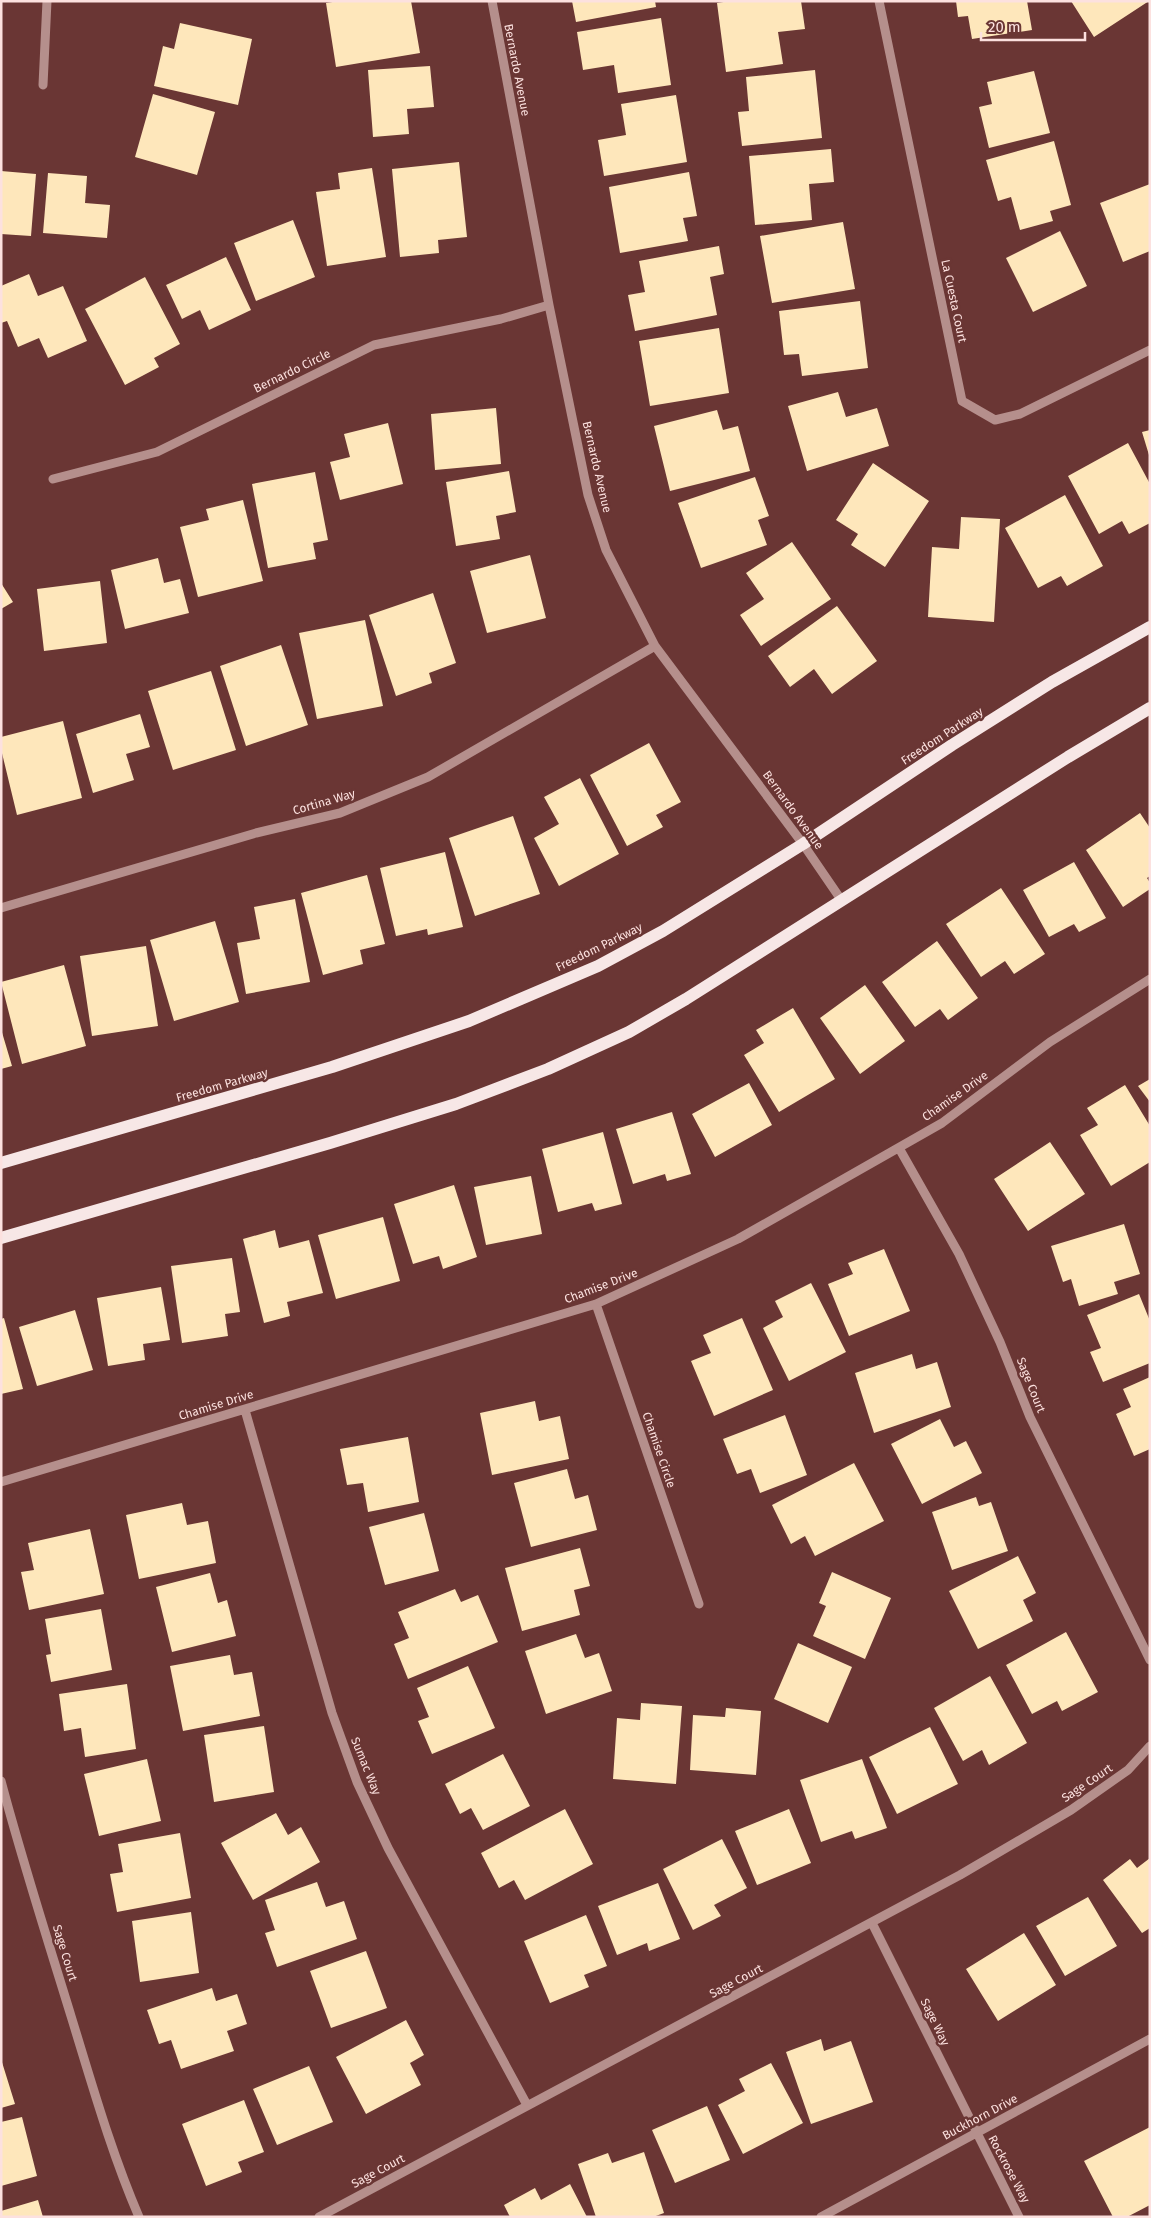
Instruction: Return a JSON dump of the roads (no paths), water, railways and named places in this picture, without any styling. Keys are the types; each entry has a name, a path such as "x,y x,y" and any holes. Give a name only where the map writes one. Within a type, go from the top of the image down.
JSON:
{"main road":[{"name":"Freedom Parkway","path":"1,1163 332,1067 469,1021 606,961 663,931 803,844 960,740 1052,682 1150,627"},
{"path":"1,1238 438,1109 548,1069 629,1032 686,999 1060,762 1150,708"}],"street":[{"path":"43,85 47,1"},
{"name":"Bernardo Avenue","path":"492,1 549,305 588,495 606,550 655,646 803,844 842,901"},
{"name":"La Cuesta Court","path":"879,1 962,401 995,420 1020,414 1150,350"},
{"name":"Bernardo Circle","path":"53,478 157,452 374,345 501,319 549,305"},
{"name":"Cortina Way","path":"1,908 256,833 340,813 376,799 428,777 655,646"},
{"name":"Chamise Drive","path":"1,1482 596,1304 738,1239 942,1123 1050,1042 1150,979"},
{"name":"Sage Court","path":"899,1148 959,1254 1000,1342 1030,1418 1150,1660"},
{"name":"Chamise Circle","path":"596,1304 698,1604"},
{"name":"Sumac Way","path":"245,1410 332,1713 357,1782 388,1848 527,2105"},
{"name":"Sage Court","path":"320,2217 960,1875 1070,1810 1128,1770 1150,1746"},
{"name":"Sage Court","path":"1,1781 16,1838 93,2088 129,2193 140,2217"},
{"name":"Sage Way","path":"872,1922 976,2134"},
{"name":"Buckhorn Drive","path":"821,2217 1150,2039"},
{"name":"Rockrose Way","path":"976,2134 1019,2217"}]}
